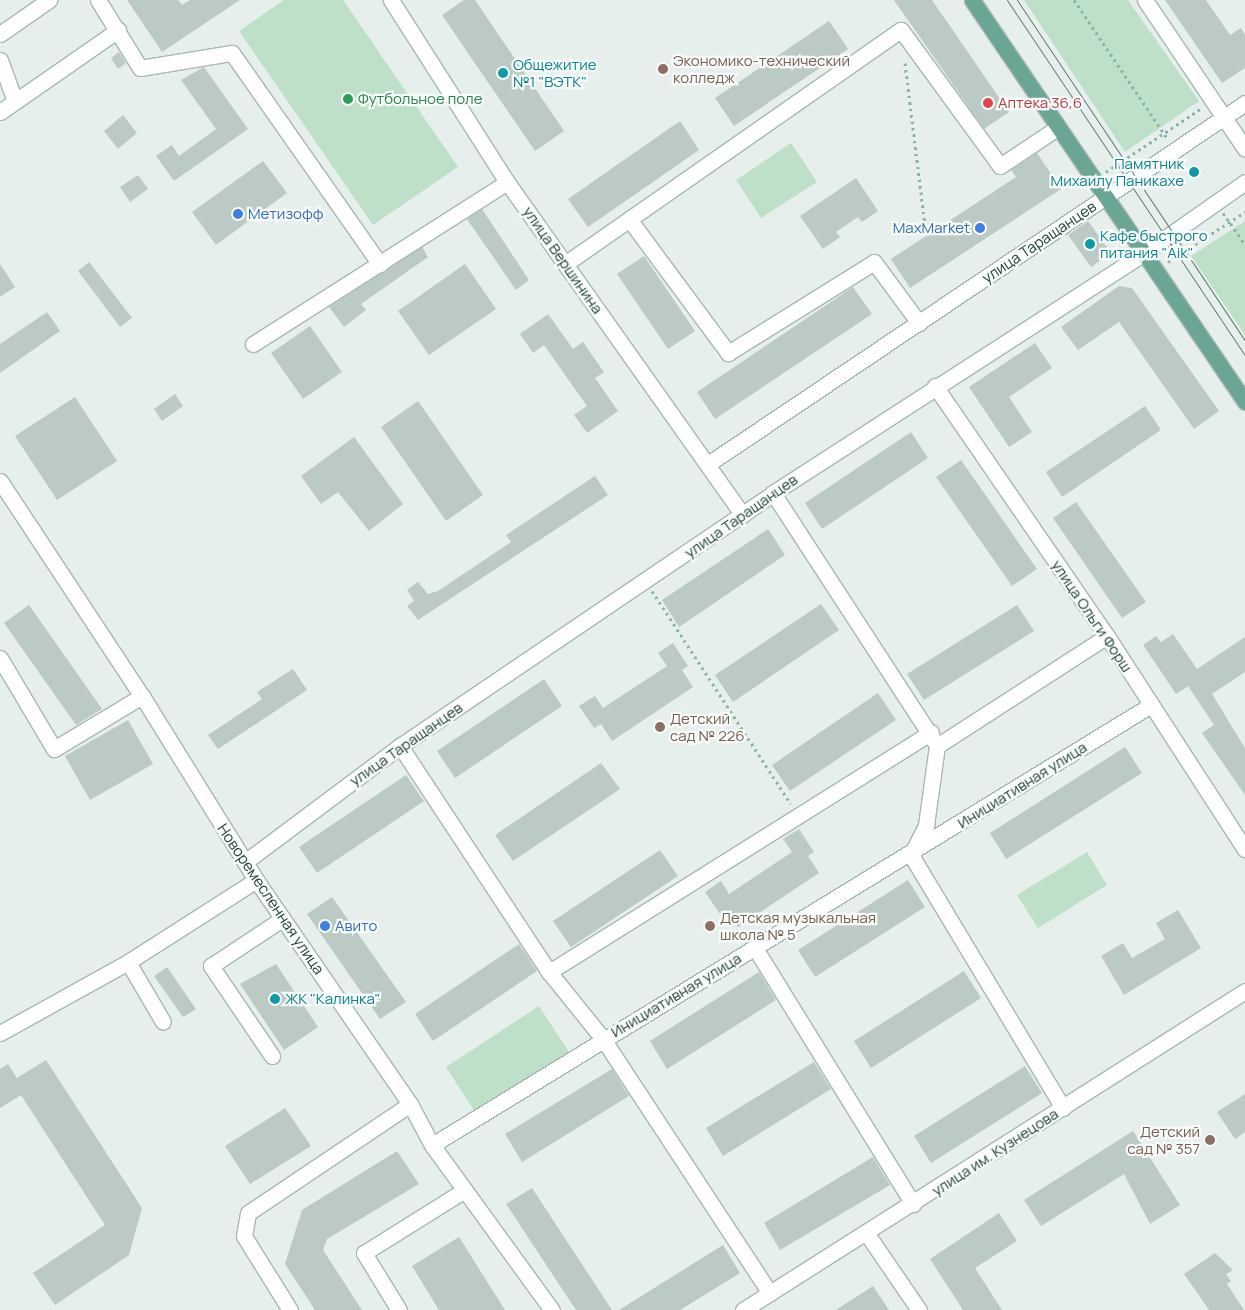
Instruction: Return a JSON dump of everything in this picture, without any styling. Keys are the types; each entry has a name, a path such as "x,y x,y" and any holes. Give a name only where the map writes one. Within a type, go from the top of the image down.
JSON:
{"main road":[{"path":"972,0 1104,199 1156,270 1245,402"}],"street":[{"path":"0,34 49,0"},
{"path":"98,0 140,68 232,53 380,264"},
{"name":"улица Вершинина","path":"391,0 507,182 708,464 742,515"},
{"path":"1146,0 1245,149"},
{"path":"0,112 118,30"},
{"path":"565,264 901,30 1000,166 1057,128"},
{"path":"0,60 15,101"},
{"name":"улица Таращанцев","path":"708,464 1176,150 1221,112 1245,103"},
{"path":"253,344 507,182"},
{"name":"улица Таращанцев","path":"245,862 400,746 646,582 773,493 934,386 1144,253 1245,182"},
{"path":"629,219 728,353 874,262 919,323"},
{"name":"улица Ольги Форш","path":"934,386 1107,636 1245,849"},
{"name":"Новоремесленная улица","path":"0,481 142,696 256,880 410,1104 432,1145 552,1310"},
{"path":"773,493 931,732 937,746 926,825 911,855 1063,1108"},
{"path":"937,746 1107,636"},
{"path":"0,658 54,749 142,696"},
{"name":"Инициативная улица","path":"432,1145 602,1040 911,855 1151,705"},
{"path":"549,972 931,732"},
{"path":"400,746 549,972 602,1040 770,1293"},
{"path":"0,1033 128,962 256,880"},
{"path":"272,1056 211,966 282,919"},
{"path":"755,948 913,1204"},
{"path":"128,962 163,1022"},
{"name":"улица им. Кузнецова","path":"743,1310 867,1234 1245,991"},
{"path":"290,1310 244,1236 248,1213 410,1104"},
{"path":"399,1310 364,1253 465,1190"},
{"path":"867,1234 918,1310"}],"path":[{"path":"1074,0 1176,150"},
{"path":"905,59 926,225"},
{"path":"1092,181 1197,109 1221,112"},
{"path":"1216,202 1245,245"},
{"path":"1156,270 1245,212"},
{"path":"646,582 799,816"}],"green space":[{"name":"Футбольное поле","path":"284,0 343,0 458,167 373,225 239,31"},
{"path":"1024,0 1128,0 1199,101 1125,152"},
{"path":"791,143 817,182 761,218 736,180"},
{"path":"1245,221 1245,335 1191,256"},
{"path":"1087,852 1107,885 1038,928 1017,895"},
{"path":"539,1006 569,1052 475,1112 446,1067"}],"building":[{"path":"127,0 178,0 182,5 190,0 240,0 162,52"},
{"name":"Общежитие №1 \"ВЭТК\"","path":"464,0 475,0 564,131 535,151 442,15"},
{"path":"894,0 932,0 1009,112 984,129"},
{"path":"1165,0 1206,0 1230,35 1241,28 1245,35 1245,68 1222,83"},
{"path":"829,21 848,49 734,126 715,98"},
{"path":"119,52 126,63 118,69 111,58"},
{"path":"204,67 248,129 174,181 156,156 172,145 179,156 216,129 181,80"},
{"path":"123,115 137,133 118,149 104,131"},
{"path":"680,121 699,150 588,227 568,199"},
{"path":"1037,153 1061,189 910,288 891,259 1016,177 1011,170"},
{"path":"263,161 287,193 216,245 192,212"},
{"path":"138,175 148,189 130,202 120,187"},
{"path":"856,178 878,211 862,222 858,217 836,232 840,237 823,249 800,216"},
{"path":"482,209 529,280 516,290 467,219"},
{"name":"Кафе быстрого питания \"Aik\"","path":"1088,221 1111,253 1091,267 1068,235"},
{"path":"422,247 428,257 361,304 366,310 344,327 329,307"},
{"path":"644,256 695,331 668,349 617,274"},
{"path":"89,262 132,318 120,327 78,271"},
{"path":"0,264 15,287 0,297"},
{"path":"465,264 496,309 429,355 398,311"},
{"path":"1119,286 1132,288 1219,411 1194,429 1119,322 1078,350 1061,327"},
{"path":"853,287 872,314 715,419 697,392"},
{"path":"47,312 60,331 0,373 0,344"},
{"path":"548,314 573,349 583,342 604,372 595,378 618,411 587,433 574,415 587,406 544,345 533,353 520,334"},
{"path":"310,326 342,372 303,399 271,353"},
{"path":"1035,343 1052,368 1009,397 1032,432 1009,447 969,387"},
{"path":"175,394 183,406 162,421 154,409"},
{"path":"75,397 117,461 57,500 15,436"},
{"path":"418,401 483,495 446,521 381,427"},
{"path":"1145,406 1161,430 1062,497 1046,472"},
{"path":"911,432 928,458 822,529 805,503"},
{"path":"354,437 403,504 369,531 338,492 321,504 301,476"},
{"path":"961,460 1037,569 1012,586 936,477"},
{"path":"595,476 608,495 418,620 407,606 414,601 407,590 418,582 428,594 438,591 511,542 506,535"},
{"path":"1076,502 1146,602 1122,618 1053,518"},
{"path":"768,529 785,555 679,627 662,600"},
{"path":"821,604 839,630 733,702 715,675"},
{"path":"29,605 102,709 76,725 4,623"},
{"path":"1017,605 1034,631 924,700 907,674"},
{"path":"1173,634 1197,669 1245,637 1245,672 1212,694 1245,748 1245,795 1202,733 1214,725 1188,686 1176,694 1143,645 1156,636 1161,642"},
{"path":"673,643 688,666 682,670 693,687 612,741 601,724 594,728 579,706 595,696 603,708 667,666 658,653"},
{"path":"293,669 307,690 218,749 208,735 262,699 257,692"},
{"path":"544,679 562,706 455,778 437,751"},
{"path":"878,693 896,720 790,791 772,765"},
{"path":"128,720 153,764 90,800 65,756"},
{"path":"1125,747 1142,773 1006,859 990,833"},
{"path":"601,763 620,789 513,861 495,835"},
{"path":"406,775 424,801 317,873 299,847"},
{"path":"799,829 814,852 808,856 819,873 738,927 726,910 720,914 705,892 721,881 729,894 792,852 783,839"},
{"path":"660,850 678,876 571,947 553,921"},
{"path":"908,880 925,907 815,977 798,950"},
{"path":"332,897 406,1002 380,1019 307,914"},
{"path":"1178,910 1201,948 1124,995 1101,956 1123,943 1132,958 1165,939 1156,923"},
{"path":"519,944 537,971 433,1041 415,1014"},
{"name":"ЖК \"Калинка\"","path":"276,964 318,1027 284,1050 240,984"},
{"path":"167,967 196,1009 183,1017 154,976"},
{"path":"964,971 981,998 871,1068 854,1041"},
{"path":"759,972 776,1000 667,1069 650,1041"},
{"path":"46,1060 142,1208 129,1255 55,1305 33,1273 105,1225 21,1095 0,1108 0,1069 8,1064 17,1078"},
{"path":"814,1062 831,1089 723,1156 706,1128"},
{"path":"1025,1066 1042,1093 931,1163 914,1136"},
{"path":"612,1069 629,1096 522,1162 505,1134"},
{"path":"1245,1094 1245,1132 1235,1139 1217,1112"},
{"path":"285,1108 311,1146 250,1184 225,1146"},
{"path":"1133,1131 1180,1205 1150,1224 1124,1174 1041,1226 1024,1200"},
{"path":"397,1151 419,1184 327,1239 323,1250 362,1310 315,1310 285,1264 302,1210"},
{"path":"873,1157 890,1185 780,1250 764,1223"},
{"path":"532,1188 612,1310 576,1310 506,1204"},
{"path":"999,1213 1017,1241 975,1268 1002,1310 963,1310 930,1259"},
{"path":"459,1237 505,1310 439,1310 412,1266"},
{"path":"723,1245 740,1273 680,1310 619,1310"},
{"path":"1215,1253 1233,1270 1226,1274 1231,1281 1227,1284 1244,1310 1209,1310 1184,1274"},
{"path":"873,1286 889,1310 836,1310"}],"tram line":[{"path":"1007,0 1245,355"},
{"path":"1017,0 1245,340"}],"place":[{"name":"Экономико-технический колледж","path":"663,69"},
{"name":"Общежитие №1 \"ВЭТК\"","path":"503,73"},
{"name":"Футбольное поле","path":"348,99"},
{"name":"Аптека 36,6","path":"988,103"},
{"name":"Памятник Михаилу Паникахе","path":"1194,172"},
{"name":"Метизофф","path":"238,214"},
{"name":"MaxMarket","path":"980,228"},
{"name":"Кафе быстрого питания \"Aik\"","path":"1090,244"},
{"name":"Детский сад № 226","path":"660,727"},
{"name":"Авито","path":"325,926"},
{"name":"Детская музыкальная школа № 5","path":"710,926"},
{"name":"ЖК \"Калинка\"","path":"275,999"},
{"name":"Детский сад № 357","path":"1210,1140"}]}
